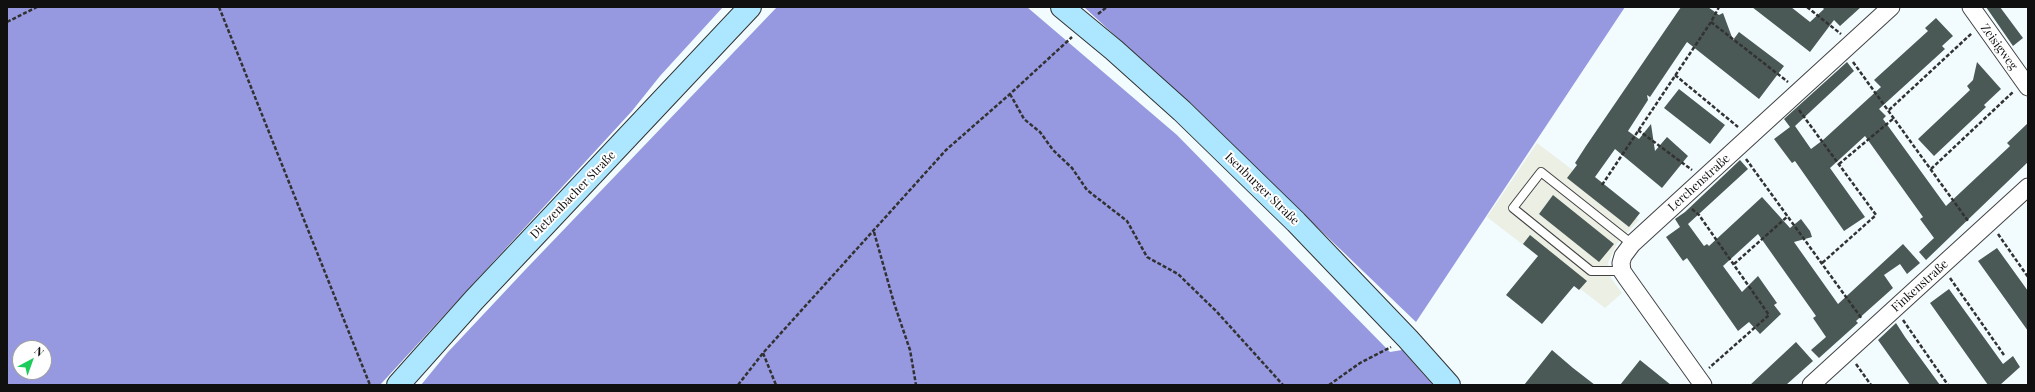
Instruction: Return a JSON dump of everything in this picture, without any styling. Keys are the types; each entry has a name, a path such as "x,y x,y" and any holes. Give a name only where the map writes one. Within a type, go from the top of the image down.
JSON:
{"main road":[{"name":"Dietzenbacher Straße","path":"398,385 474,300 750,7"},
{"name":"Isenburger Straße","path":"1062,7 1182,111 1290,216 1408,339 1449,385"}],"street":[{"name":"Lerchenstraße","path":"1622,271 1621,263 1623,256 1632,244 1891,7"},
{"name":"Zeisigweg","path":"1971,7 2026,84"},
{"name":"Finkenstraße","path":"1811,385 2028,187"},
{"path":"1622,271 1698,383"}],"lane":[{"path":"1622,271 1592,271 1513,208 1541,172 1632,244"}],"path":[{"path":"7,22 37,7"},
{"path":"219,7 370,385"},
{"path":"1602,185 1711,22 1719,7"},
{"path":"1807,7 1848,46 1888,110 1977,234"},
{"path":"1711,22 1794,95 1806,118 1876,215 1821,264"},
{"path":"1888,110 1982,23"},
{"path":"738,385 763,352 946,150 1010,94 1084,25"},
{"path":"1675,75 1744,142 1788,216 1821,264 1870,330"},
{"path":"1931,169 2026,84"},
{"path":"1010,94 1024,119 1040,132 1053,150 1072,168 1087,190 1127,221 1147,257 1178,274 1217,312 1283,385"},
{"path":"1839,164 1894,118"},
{"path":"1638,130 1704,178"},
{"path":"1682,198 1699,216 1769,315 1698,383"},
{"path":"1734,264 1788,216"},
{"path":"1990,222 2028,277"},
{"path":"874,231 894,303 910,350 916,385"},
{"path":"1942,266 2004,355"},
{"path":"1894,308 1948,385"},
{"path":"1328,385 1360,363 1408,339"},
{"path":"763,352 776,385"},
{"path":"1848,352 1871,385"}],"shaded area":[{"path":"7,7 723,7 660,76 632,111 380,385 7,385"},
{"path":"777,7 1027,7 1177,135 1390,352 1402,350 1433,385 421,385 448,352 526,269"},
{"path":"1084,7 1625,7 1416,322 1185,100"},
{"path":"1537,143 1639,220 1616,245 1608,263 1611,278 1622,293 1605,308 1487,217"}],"building":[{"path":"1681,7 1708,7 1719,15 1723,13 1733,40 1739,32 1784,66 1759,99 1687,42 1650,97 1647,95 1648,100 1628,131 1639,139 1651,124 1655,151 1667,137 1688,156 1662,188 1615,149 1595,177 1640,213 1629,227 1567,178 1577,165 1575,163 1586,146"},
{"path":"1752,7 1791,7 1810,22 1824,9 1822,7 1861,7 1840,26 1834,20 1810,52"},
{"path":"1986,7 2000,7 2023,38 2013,46"},
{"path":"1936,18 1953,36 1942,46 1945,49 1879,109 1886,116 1883,119 1946,206 2010,146 2007,143 2028,123 2028,162 1926,260 1919,252 1934,238 1920,219 1923,217 1865,136 1830,168 1865,217 1844,231 1795,161 1792,163 1774,139 1790,127 1784,119 1847,62 1854,71 1795,126 1811,149 1823,140 1881,87 1874,80 1928,31 1925,28"},
{"path":"1977,62 2001,89 1984,105 1986,107 1934,156 1918,139 1970,90 1967,86 1973,80"},
{"path":"1679,89 1725,125 1710,144 1664,108"},
{"path":"1740,160 1748,169 1688,224 1704,246 1707,244 1709,246 1762,197 1790,228 1801,219 1810,231 1812,237 1794,242 1838,304 1903,244 1920,263 1907,274 1900,264 1884,275 1893,288 1856,321 1858,323 1819,358 1811,350 1826,337 1813,318 1816,316 1758,234 1723,266 1742,292 1758,276 1777,303 1774,305 1781,314 1760,334 1749,322 1738,331 1687,258 1683,261 1666,237 1680,227 1675,219 1685,212"},
{"path":"1553,195 1614,244 1599,262 1539,214"},
{"path":"1530,235 1587,281 1579,290 1574,286 1542,324 1506,295 1538,256 1523,244"},
{"path":"1997,248 2028,291 2028,331 1978,261"},
{"path":"1949,289 2003,364 2013,356 2020,367 2000,385 1988,385 1930,303"},
{"path":"1896,323 1940,385 1910,385 1878,340"},
{"path":"1796,342 1813,361 1786,385 1750,385"},
{"path":"1552,350 1573,368 1595,385 1524,385"},
{"path":"1640,360 1671,385 1620,385"}]}
